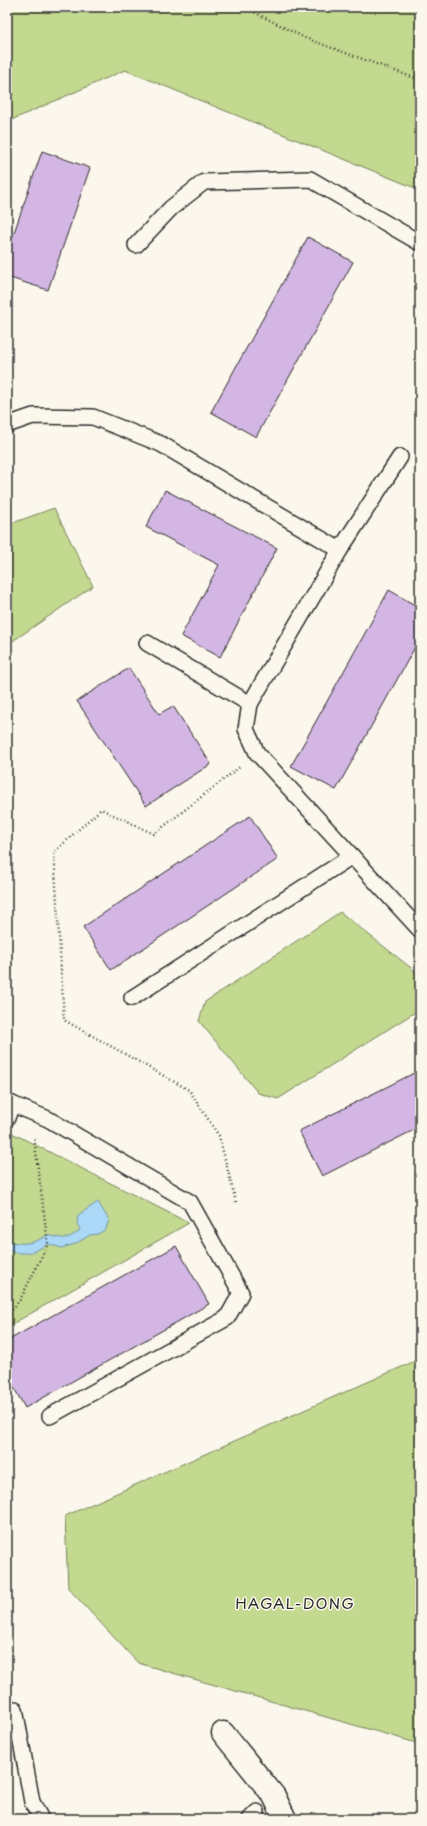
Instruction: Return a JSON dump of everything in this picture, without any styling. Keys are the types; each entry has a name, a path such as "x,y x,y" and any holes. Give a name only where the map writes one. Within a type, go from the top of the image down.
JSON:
{"street":[{"path":"223,1733 274,1796 285,1819"}],"lane":[{"path":"136,245 170,208 204,182 310,179 420,243"},
{"path":"7,425 34,416 93,417 161,444 340,550"},
{"path":"400,457 340,550 250,704 246,729 257,753 420,930"},
{"path":"146,643 250,704"},
{"path":"132,998 352,856"},
{"path":"7,1118 10,1103 48,1119 190,1202 241,1293 227,1318 50,1416"},
{"path":"15,1709 32,1802 41,1819"}],"path":[{"path":"244,7 305,38 420,80"},
{"path":"236,1202 219,1136 189,1090 64,1020 54,852 101,809 154,834 257,753"},
{"path":"7,1316 20,1300 48,1244 31,1112"}],"green space":[{"path":"7,7 420,7 420,190 125,70 7,122"},
{"path":"54,508 93,586 7,645 7,525"},
{"path":"340,912 420,975 420,1009 278,1099 258,1093 199,1021 205,1002"},
{"path":"12,1133 189,1223 7,1327 7,1142"},
{"path":"415,1361 420,1376 420,1744 138,1663 68,1588 65,1516"}],"water":[{"path":"98,1202 109,1220 106,1229 98,1234 90,1235 75,1244 62,1248 48,1244 28,1253 19,1253 7,1250 7,1241 28,1243 48,1235 61,1238 72,1236 80,1230 77,1224 78,1215"}],"building":[{"path":"42,151 90,168 48,290 7,277 7,253"},
{"path":"308,237 353,262 256,437 211,412"},
{"path":"165,490 277,548 220,657 181,636 219,565 146,527"},
{"path":"389,590 420,608 420,638 336,790 291,766"},
{"path":"129,668 159,714 173,706 211,764 146,806 77,701"},
{"path":"250,816 278,859 111,970 83,927"},
{"path":"420,1070 420,1127 322,1176 299,1131"},
{"path":"176,1246 209,1304 25,1408 7,1375 7,1341"}],"district":[{"name":"HAGAL-DONG","path":"295,1602"}]}
